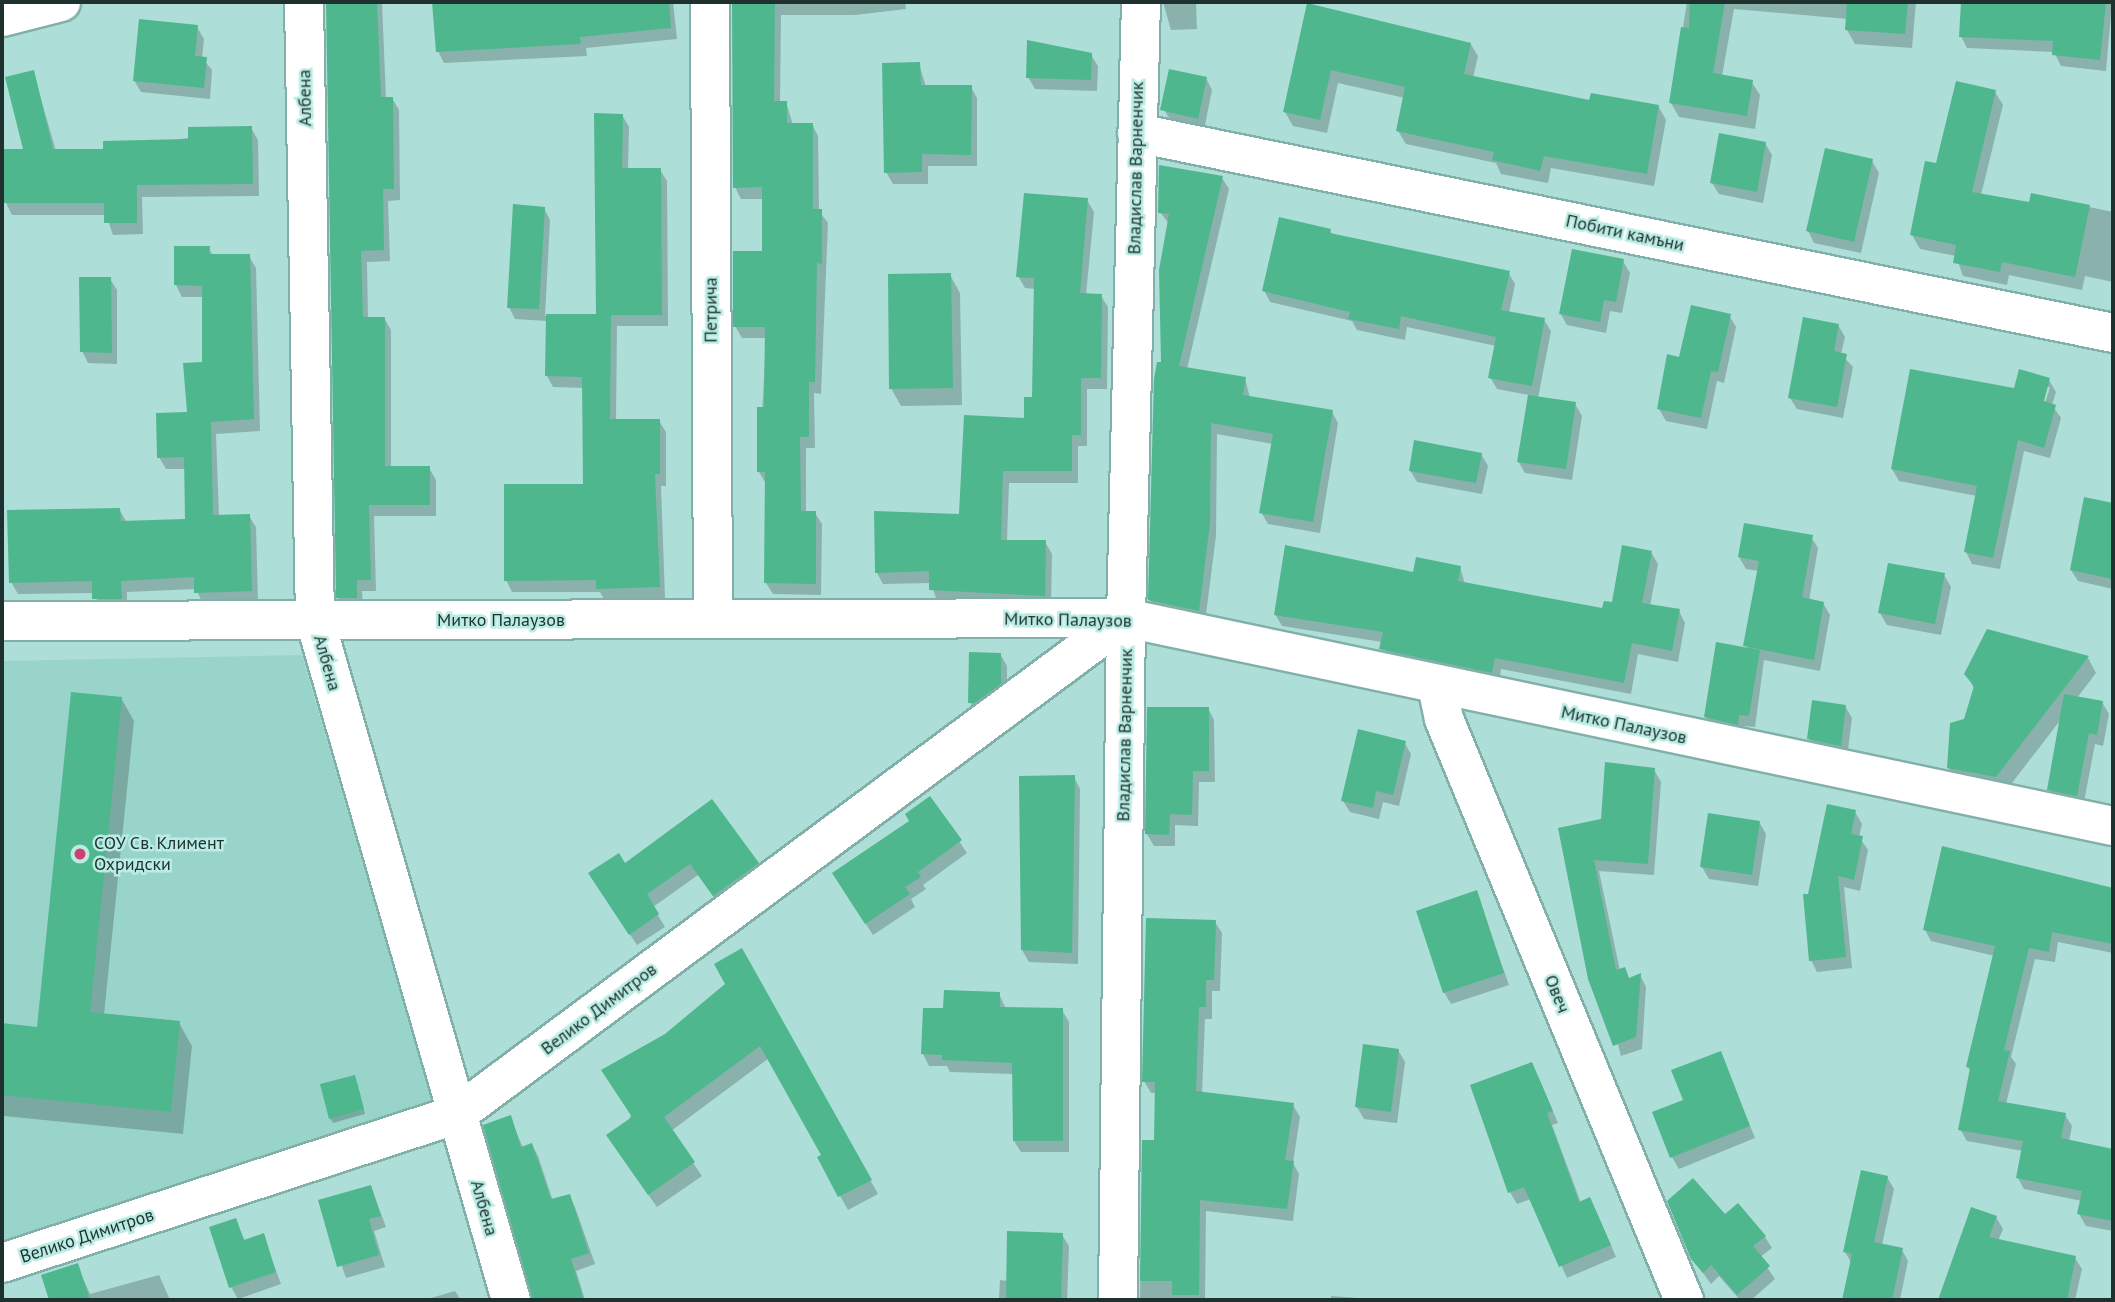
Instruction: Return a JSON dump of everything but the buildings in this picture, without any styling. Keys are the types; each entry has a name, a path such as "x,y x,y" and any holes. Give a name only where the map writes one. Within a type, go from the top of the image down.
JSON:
{"street":[{"path":"2,17 61,2"},
{"name":"Албена","path":"304,2 314,620 511,1300"},
{"name":"Петрича","path":"710,2 713,619"},
{"name":"Владислав Варненчик","path":"1118,1300 1126,618 1141,2"},
{"name":"Побити камъни","path":"1137,133 2113,333"},
{"name":"Митко Палаузов","path":"2,621 1126,618 1437,686 2113,826"},
{"name":"Велико Димитров","path":"2,1263 456,1115 1126,618"},
{"name":"Овеч","path":"1437,686 1444,719 1684,1300"}],"shaded area":[{"path":"302,655 432,1102 2,1244 2,661"}],"place":[{"name":"СОУ Св. Климент Охридски","path":"80,854"}]}
